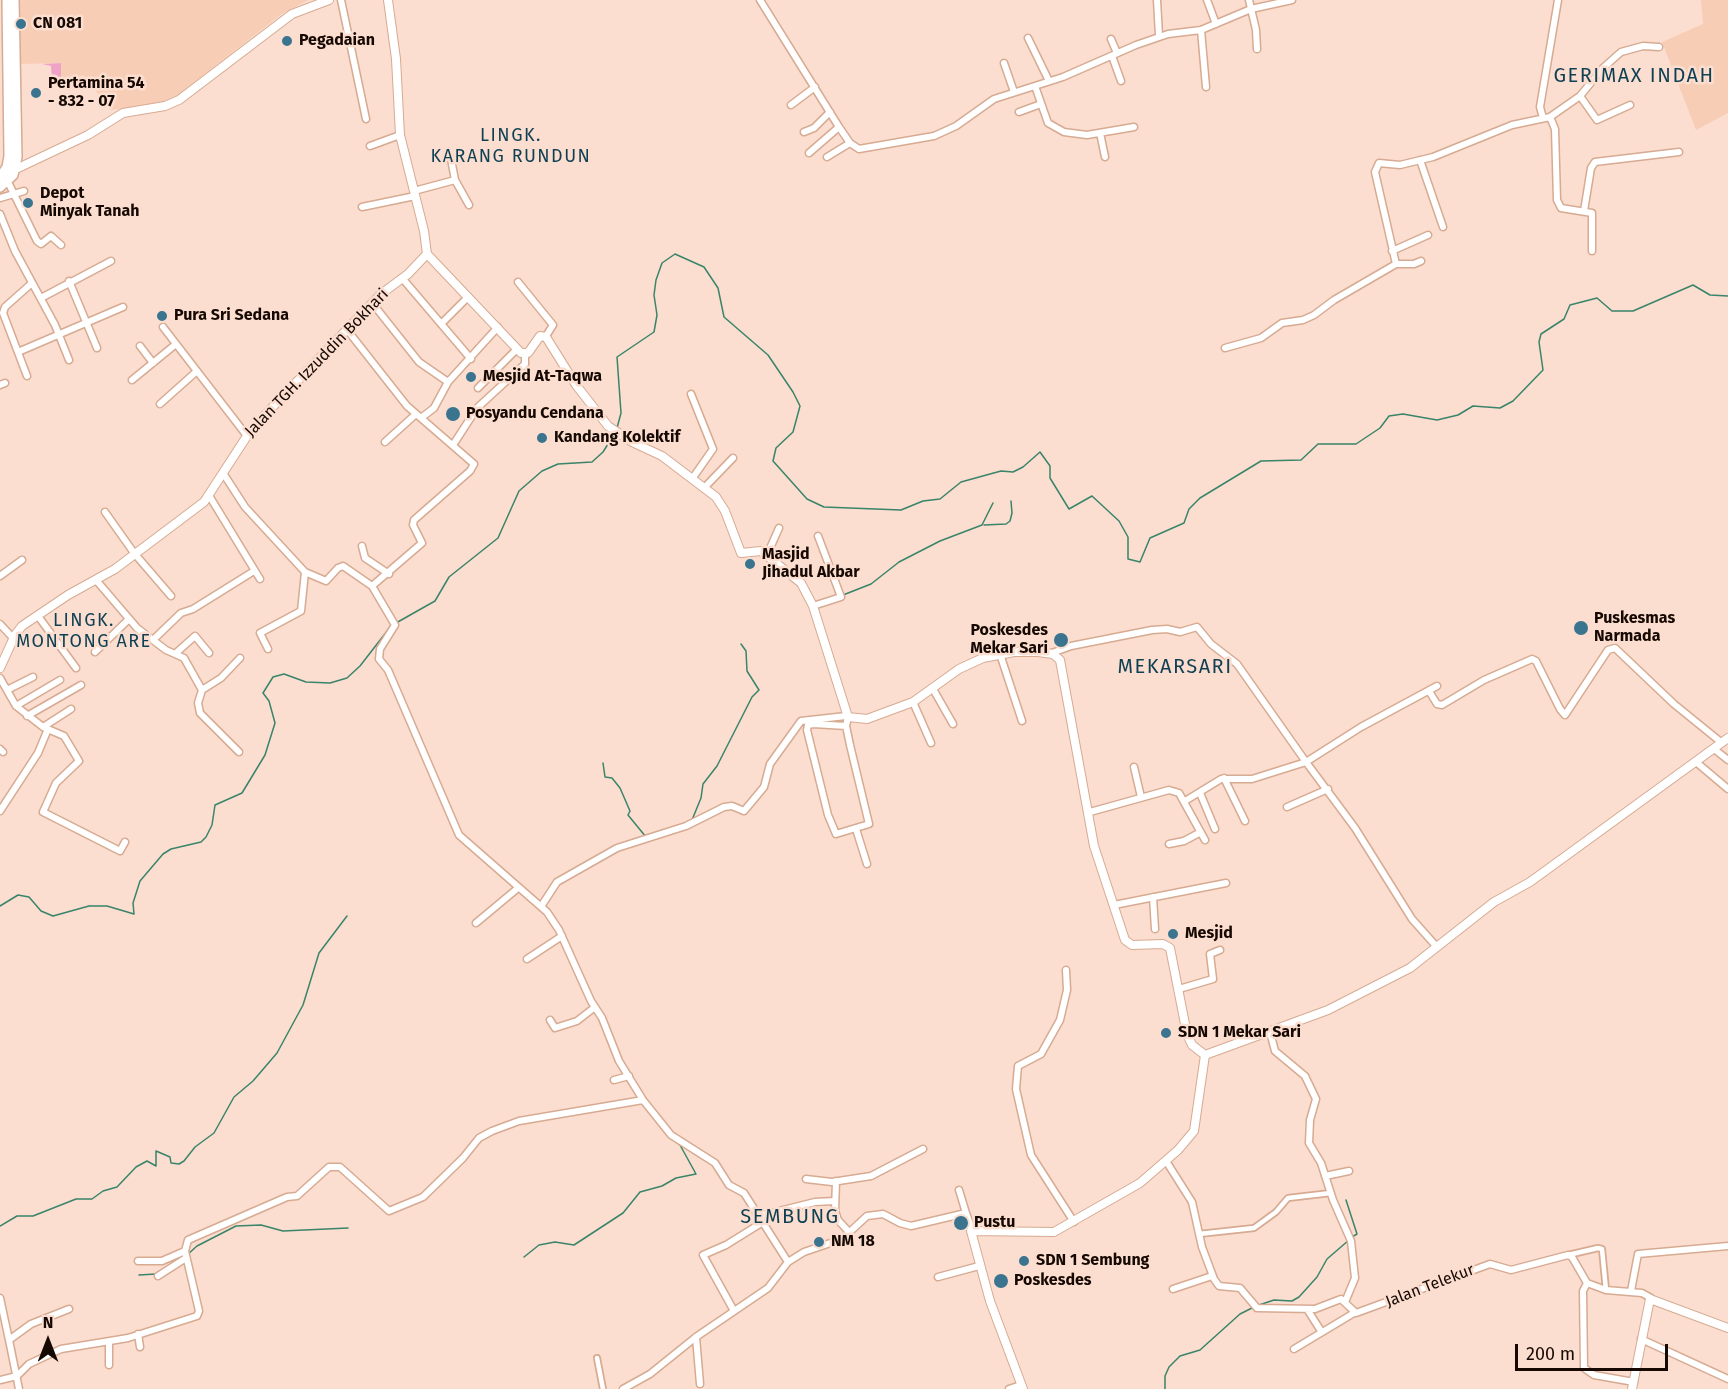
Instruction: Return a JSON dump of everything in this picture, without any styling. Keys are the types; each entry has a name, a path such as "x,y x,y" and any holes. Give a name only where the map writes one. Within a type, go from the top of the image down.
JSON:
{"main road":[{"path":"7,0 12,58"},
{"path":"3,182 16,170 12,58 14,0"},
{"path":"3,182 13,126"}],"street":[{"path":"16,170 88,135 123,113 160,107 179,100 292,14 329,0"},
{"path":"341,0 366,119"},
{"path":"388,0 396,59 400,135 427,254 525,354"},
{"path":"760,0 839,127 850,143 859,149 934,136 956,126 994,99 1035,86 1159,36 1201,30 1251,9 1292,0"},
{"path":"1156,0 1159,36"},
{"path":"1207,0 1216,24"},
{"path":"1250,0 1257,48"},
{"path":"1558,0 1540,107 1555,129 1557,200 1561,208 1592,214 1592,251"},
{"path":"1201,30 1206,87"},
{"path":"1028,38 1048,81"},
{"path":"1111,39 1121,81"},
{"path":"1396,264 1375,169 1382,162 1400,165 1420,160 1512,125 1547,118 1580,96 1603,68 1621,52 1643,46 1659,47"},
{"path":"1004,63 1014,92"},
{"path":"1035,86 1048,123 1071,135 1134,127"},
{"path":"791,105 815,87"},
{"path":"1580,96 1597,120 1630,105"},
{"path":"1019,112 1041,104"},
{"path":"804,132 812,130 830,112"},
{"path":"809,153 839,127"},
{"path":"1100,133 1105,156"},
{"path":"370,146 400,135"},
{"path":"827,157 850,143"},
{"path":"1584,211 1591,168 1595,162 1679,152"},
{"path":"451,159 455,180 469,205"},
{"path":"1420,160 1443,227"},
{"path":"362,207 414,194 455,180"},
{"path":"3,182 16,197 39,244 51,236 61,245"},
{"path":"0,198 16,197 24,191"},
{"path":"0,214 59,333 69,360"},
{"path":"1392,251 1428,235"},
{"name":"Jalan TGH. Izzuddin Bokhari","path":"0,669 2,658 22,626 115,569 210,496 246,436 373,304 427,254"},
{"path":"40,298 111,261"},
{"path":"1225,348 1261,338 1282,323 1303,320 1314,315 1334,300 1396,264 1414,264 1420,261"},
{"path":"402,278 471,359"},
{"path":"69,281 97,348"},
{"path":"27,376 3,311 32,282"},
{"path":"453,445 477,408 525,364 525,354 539,337 546,336 553,326 518,282"},
{"path":"441,324 468,297"},
{"path":"373,304 415,358 448,382"},
{"path":"18,352 123,307"},
{"path":"163,327 246,436"},
{"path":"385,442 418,416 434,408 448,382 498,327"},
{"path":"348,331 418,416 473,462 473,468 415,518 413,525 422,543 372,586"},
{"path":"546,336 576,385 608,426 618,435 662,456 716,497 726,511 740,552 747,554 761,551 801,583 813,606 847,717 846,726 869,823 855,829 834,833 807,730 808,725 813,724 846,726"},
{"path":"132,380 176,344"},
{"path":"140,346 153,363"},
{"path":"478,388 518,349"},
{"path":"160,404 197,371"},
{"path":"691,394 713,448 692,478"},
{"path":"704,488 733,458"},
{"path":"223,473 240,501 305,572 326,581 339,567 344,566 372,586 394,622 380,649 379,657 388,670 461,837 482,853 518,888 542,905 562,936 595,1007 605,1023 618,1061 643,1100 671,1135 716,1163 729,1185 744,1193 788,1262"},
{"path":"210,496 260,579"},
{"path":"105,512 171,596"},
{"path":"767,555 780,528"},
{"path":"813,606 840,595 818,536"},
{"path":"362,546 364,558 388,574"},
{"path":"0,576 22,560"},
{"path":"154,639 181,613 194,609 254,571"},
{"path":"268,649 260,633 301,611 305,572"},
{"path":"96,580 129,618 166,650 184,658 202,690"},
{"path":"38,616 76,668"},
{"path":"95,652 129,618"},
{"path":"0,624 13,638"},
{"path":"542,905 557,882 602,859 616,848 686,826 727,806 744,811 764,786 770,764 801,721 847,717 867,719 913,702 968,664 1000,654 1052,653 1071,646 1152,630 1167,628 1180,632 1197,627 1211,644 1237,664 1306,762 1328,789 1412,919 1436,946"},
{"path":"176,653 195,636 198,629"},
{"path":"195,636 209,653"},
{"path":"1205,1055 1328,1010 1404,972 1494,902 1530,882 1725,741 1674,704 1617,650 1608,650 1565,715 1536,661 1532,658 1484,680 1442,705 1437,704 1429,691"},
{"path":"1052,653 1062,665 1099,866 1128,944 1163,944 1170,948 1189,1040 1205,1055"},
{"path":"1000,654 1022,721"},
{"path":"239,752 200,713 198,703 202,690 221,678 240,658"},
{"path":"7,690 33,677"},
{"path":"0,678 16,706 45,728 64,736 79,762 56,783 43,812 120,851 125,842"},
{"path":"16,706 60,680"},
{"path":"27,716 81,685"},
{"path":"1185,801 1224,778 1252,778 1306,762 1361,727 1437,686"},
{"path":"933,689 952,724"},
{"path":"913,702 931,743"},
{"path":"0,811 38,753 45,728 71,709"},
{"path":"1714,749 1728,760"},
{"path":"1696,762 1728,789"},
{"path":"1134,767 1141,797"},
{"path":"1224,778 1245,821"},
{"path":"1287,807 1328,789"},
{"path":"1090,812 1169,790 1179,792 1205,840"},
{"path":"1200,793 1215,829"},
{"path":"855,829 867,864"},
{"path":"1169,844 1184,841 1200,833"},
{"path":"1114,905 1226,883"},
{"path":"476,923 518,888"},
{"path":"1153,897 1155,930"},
{"path":"527,959 562,936"},
{"path":"1179,988 1213,979 1210,954 1220,950"},
{"path":"1066,970 1067,990 1060,1020 1041,1054 1018,1066 1016,1089 1031,1155 1074,1222"},
{"path":"550,1020 555,1028 577,1021 595,1007"},
{"path":"1166,1161 1190,1197 1198,1234 1212,1276 1219,1286 1240,1288 1254,1306 1307,1309 1342,1300 1355,1278 1351,1241 1321,1163 1309,1143 1315,1096 1305,1076 1275,1052 1270,1032"},
{"path":"972,1230 1049,1234 1140,1183 1166,1161 1194,1131 1205,1055"},
{"path":"614,1080 629,1076"},
{"path":"0,1380 17,1376 29,1364 62,1349 109,1342 199,1315 185,1255 189,1240 287,1197 297,1196 329,1167 340,1167 389,1211 423,1197 463,1158 479,1138 492,1131 519,1121 643,1100"},
{"path":"806,1179 836,1182 871,1176 923,1149"},
{"path":"1325,1176 1349,1172"},
{"path":"836,1182 834,1201 838,1220 849,1232"},
{"path":"959,1190 972,1230 979,1266 1022,1387 1009,1389"},
{"path":"1198,1234 1254,1228 1276,1212 1288,1198 1331,1193"},
{"path":"734,1311 703,1255 726,1245 761,1219 815,1202 834,1201"},
{"path":"623,1389 650,1374 696,1337 768,1288 788,1262 804,1252 842,1239 864,1218 883,1214 911,1226 966,1213"},
{"path":"1631,1291 1638,1254 1728,1246"},
{"path":"1568,1255 1602,1249 1606,1290"},
{"path":"138,1261 162,1261 185,1255"},
{"path":"158,1276 185,1255"},
{"path":"1568,1255 1572,1257 1587,1283 1606,1290 1631,1291 1728,1328"},
{"name":"Jalan Telekur","path":"1294,1349 1320,1331 1354,1313 1485,1265 1493,1264 1511,1270 1568,1255"},
{"path":"938,1277 979,1266"},
{"path":"1173,1289 1212,1276"},
{"path":"1587,1283 1583,1291 1584,1368 1594,1375 1633,1385 1646,1306 1651,1298"},
{"path":"0,1298 19,1389"},
{"path":"1342,1300 1354,1313"},
{"path":"9,1340 32,1324 69,1309"},
{"path":"1307,1309 1320,1331"},
{"path":"138,1334 140,1347"},
{"path":"696,1337 700,1384"},
{"path":"1641,1339 1728,1379"},
{"path":"109,1342 109,1365"},
{"path":"597,1358 603,1389"}],"shaded area":[{"path":"18,0 309,0 283,13 179,94 162,103 111,110 83,75 61,87 61,63 19,64"},
{"path":"1701,0 1728,0 1728,113 1696,130 1662,42 1703,24"},
{"path":"61,63 61,85 52,80 51,66 42,64"}],"waterway":[{"path":"617,428 621,413 617,357 654,332 657,315 654,295 656,280 662,263 675,254 704,267 718,288 724,317 768,355 793,392 800,406 793,432 776,448 773,461 807,499 824,507 901,510 923,501 940,499 961,482 1001,471 1013,472 1023,467 1040,452 1050,466 1050,478 1069,509 1092,496 1119,521 1128,537 1128,559 1140,562 1150,538 1184,523 1189,509 1200,498 1261,461 1301,460 1318,444 1356,444 1380,428 1389,416 1403,414 1437,420 1458,415 1473,406 1500,408 1513,401 1543,370 1539,342 1541,334 1564,319 1570,305 1597,298 1612,311 1633,311 1693,285 1710,295 1728,296"},
{"path":"396,623 435,601 449,577 498,538 519,491 542,471 558,464 592,462 603,452 615,433"},
{"path":"984,525 1006,524 1010,521 1011,501"},
{"path":"843,595 871,584 899,562 940,541 982,525 993,503"},
{"path":"0,906 18,895 29,897 41,911 53,916 89,906 107,906 134,914 133,903 140,881 163,854 171,849 201,842 206,837 212,825 215,805 242,793 265,755 275,723 269,701 263,693 273,677 284,674 306,682 330,683 347,678 360,666 391,626"},
{"path":"692,820 701,798 703,784 717,766 752,697 759,690 747,671 746,651 741,644"},
{"path":"603,763 605,777 612,778 620,788 630,811 628,815 646,837"},
{"path":"675,832 689,827"},
{"path":"631,847 636,845"},
{"path":"0,1226 17,1216 33,1216 76,1199 92,1199 103,1191 117,1187 136,1167 147,1161 156,1166 156,1151 170,1157 171,1163 179,1164 184,1161 195,1147 214,1133 234,1097 253,1081 277,1053 303,1005 319,953 347,916"},
{"path":"524,1257 539,1245 555,1242 574,1245 623,1213 640,1192 662,1186 676,1178 696,1174 680,1145 669,1136"},
{"path":"1346,1200 1357,1234 1352,1237"},
{"path":"187,1255 197,1246 236,1226 261,1225 283,1231 348,1228"},
{"path":"1256,1306 1274,1300 1292,1301 1299,1297 1317,1277 1327,1259 1349,1240"},
{"path":"139,1275 156,1274"},
{"path":"1165,1389 1165,1376 1169,1367 1180,1356 1200,1350 1240,1314 1252,1308"}],"place":[{"name":"CN 081","path":"21,24"},
{"name":"Pegadaian","path":"287,41"},
{"name":"Pertamina 54 - 832 - 07","path":"36,93"},
{"name":"Depot Minyak Tanah","path":"28,203"},
{"name":"Pura Sri Sedana","path":"162,316"},
{"name":"Mesjid At-Taqwa","path":"471,377"},
{"name":"Posyandu Cendana","path":"453,414"},
{"name":"Kandang Kolektif","path":"542,438"},
{"name":"Masjid Jihadul Akbar","path":"750,564"},
{"name":"Puskesmas Narmada","path":"1581,628"},
{"name":"Poskesdes Mekar Sari","path":"1061,640"},
{"name":"Mesjid","path":"1173,934"},
{"name":"SDN 1 Mekar Sari","path":"1166,1033"},
{"name":"Pustu","path":"961,1223"},
{"name":"NM 18","path":"819,1242"},
{"name":"SDN 1 Sembung","path":"1024,1261"},
{"name":"Poskesdes","path":"1001,1281"}],"district":[{"name":"GERIMAX INDAH","path":"1634,76"},
{"name":"LINGK. KARANG RUNDUN","path":"511,146"},
{"name":"LINGK. MONTONG ARE","path":"84,631"},
{"name":"MEKARSARI","path":"1175,667"},
{"name":"SEMBUNG","path":"790,1217"}]}
